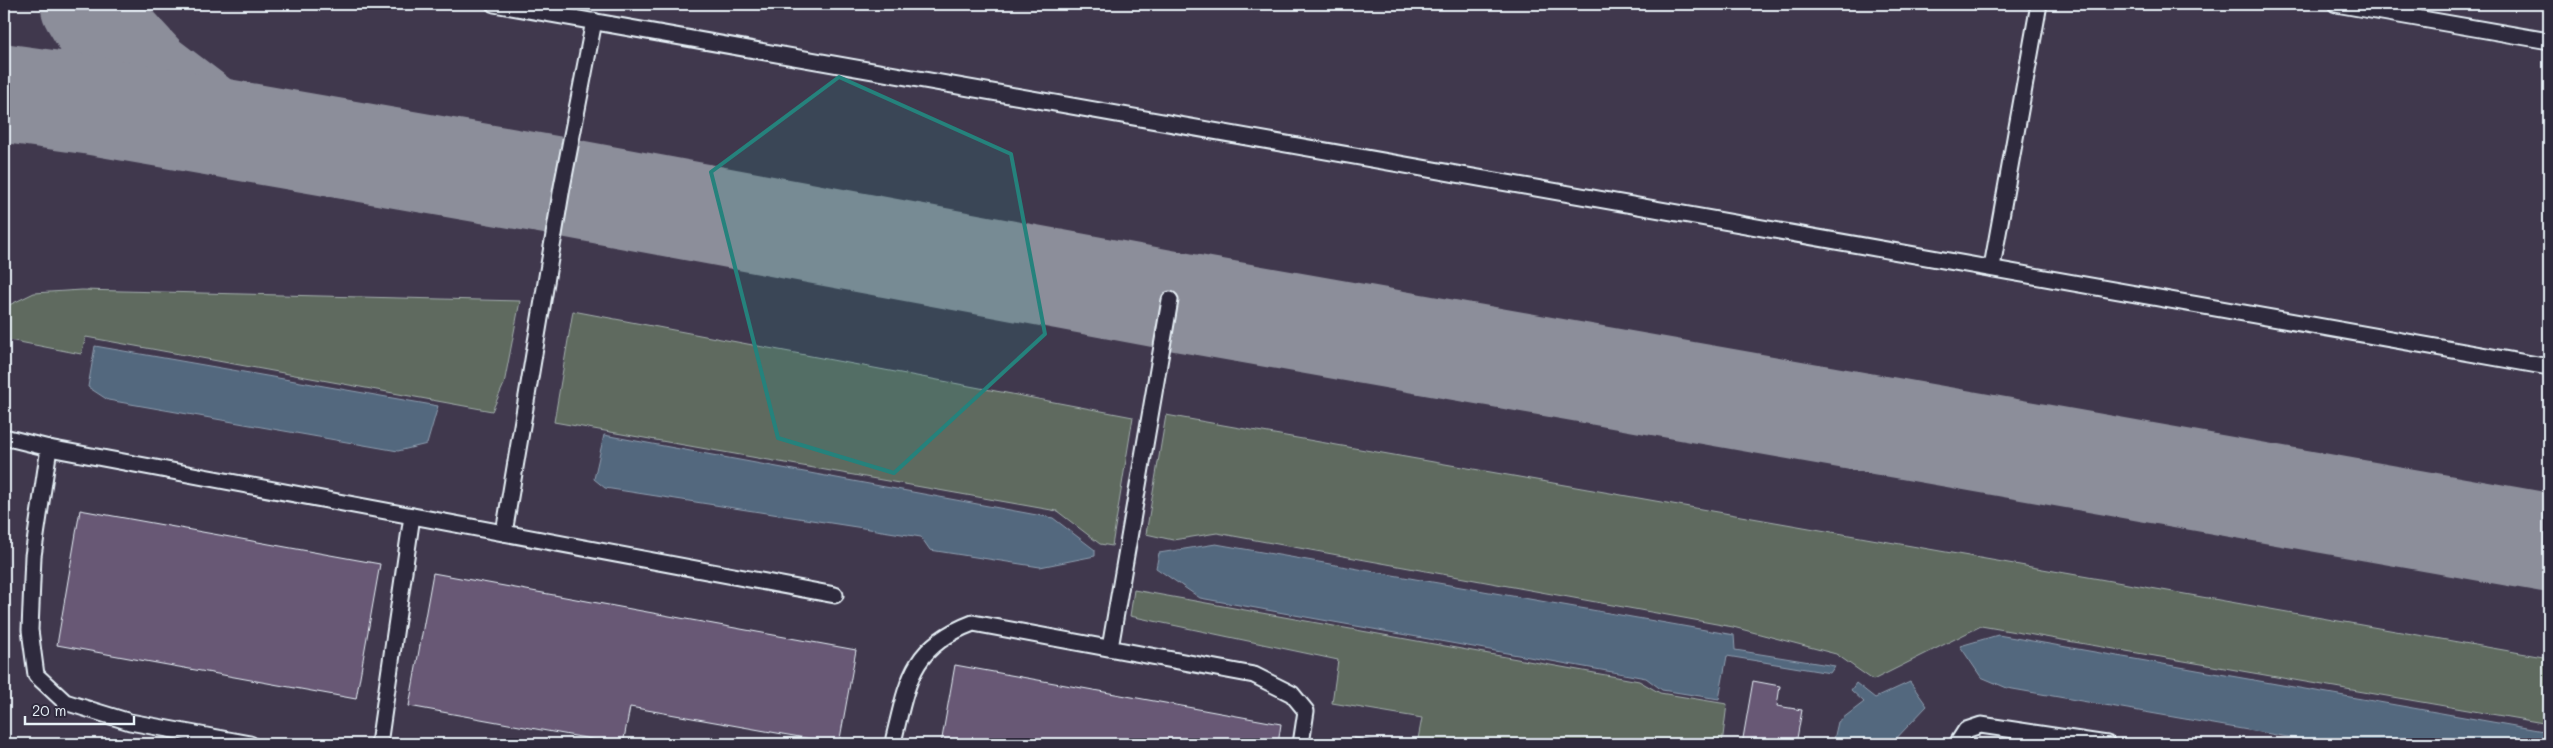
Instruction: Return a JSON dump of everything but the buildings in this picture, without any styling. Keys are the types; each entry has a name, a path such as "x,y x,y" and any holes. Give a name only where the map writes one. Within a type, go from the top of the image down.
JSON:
{"lane":[{"path":"494,4 1992,267 2549,367"},
{"path":"1992,267 2039,4"},
{"path":"2336,4 2549,42"},
{"path":"504,533 562,187 594,21"},
{"path":"1110,648 1170,300"},
{"path":"4,437 49,448 835,595"},
{"path":"49,448 33,556 30,630 36,675 65,702 130,722 250,744"},
{"path":"379,744 412,516"},
{"path":"895,744 894,738 908,679 932,646 949,632 973,623 1254,675 1292,694 1306,711 1300,744"},
{"path":"1956,744 1966,730 1981,725 2107,744"}],"highlighted area":[{"path":"839,77 1011,154 1045,334 894,473 778,438 711,172"}],"shaded area":[{"path":"4,4 2549,4 2549,744 4,744"}],"green space":[{"path":"82,290 520,301 504,384 492,411 86,337 81,354 4,339 5,307 34,293"},
{"path":"573,311 1133,417 1112,546 1100,544 1057,511 554,422"},
{"path":"1166,415 2549,658 2549,724 1981,626 1873,680 1836,654 1733,627 1217,533 1173,540 1146,534"},
{"path":"1134,590 1639,681 1660,693 1727,704 1722,744 1417,744 1422,718 1332,703 1338,660 1130,616"}],"water":[{"path":"95,346 438,406 427,444 398,451 108,400 88,387"},
{"path":"604,435 1053,518 1095,550 1095,556 1040,567 930,550 921,537 605,488 594,479"},
{"path":"1216,544 1734,635 1735,650 1835,666 1830,673 1727,656 1719,699 1662,690 1646,678 1200,598 1156,568 1159,553"},
{"path":"1998,635 2549,732 2549,744 2328,744 2007,688 1981,677 1960,646"},
{"path":"1910,682 1927,706 1891,744 1833,744 1838,722 1864,702 1851,690 1856,683 1875,698"}],"taxiway":[{"path":"90,4 111,39 146,77 209,125"},
{"path":"4,93 90,105 562,187 1170,300 2549,543"}]}
